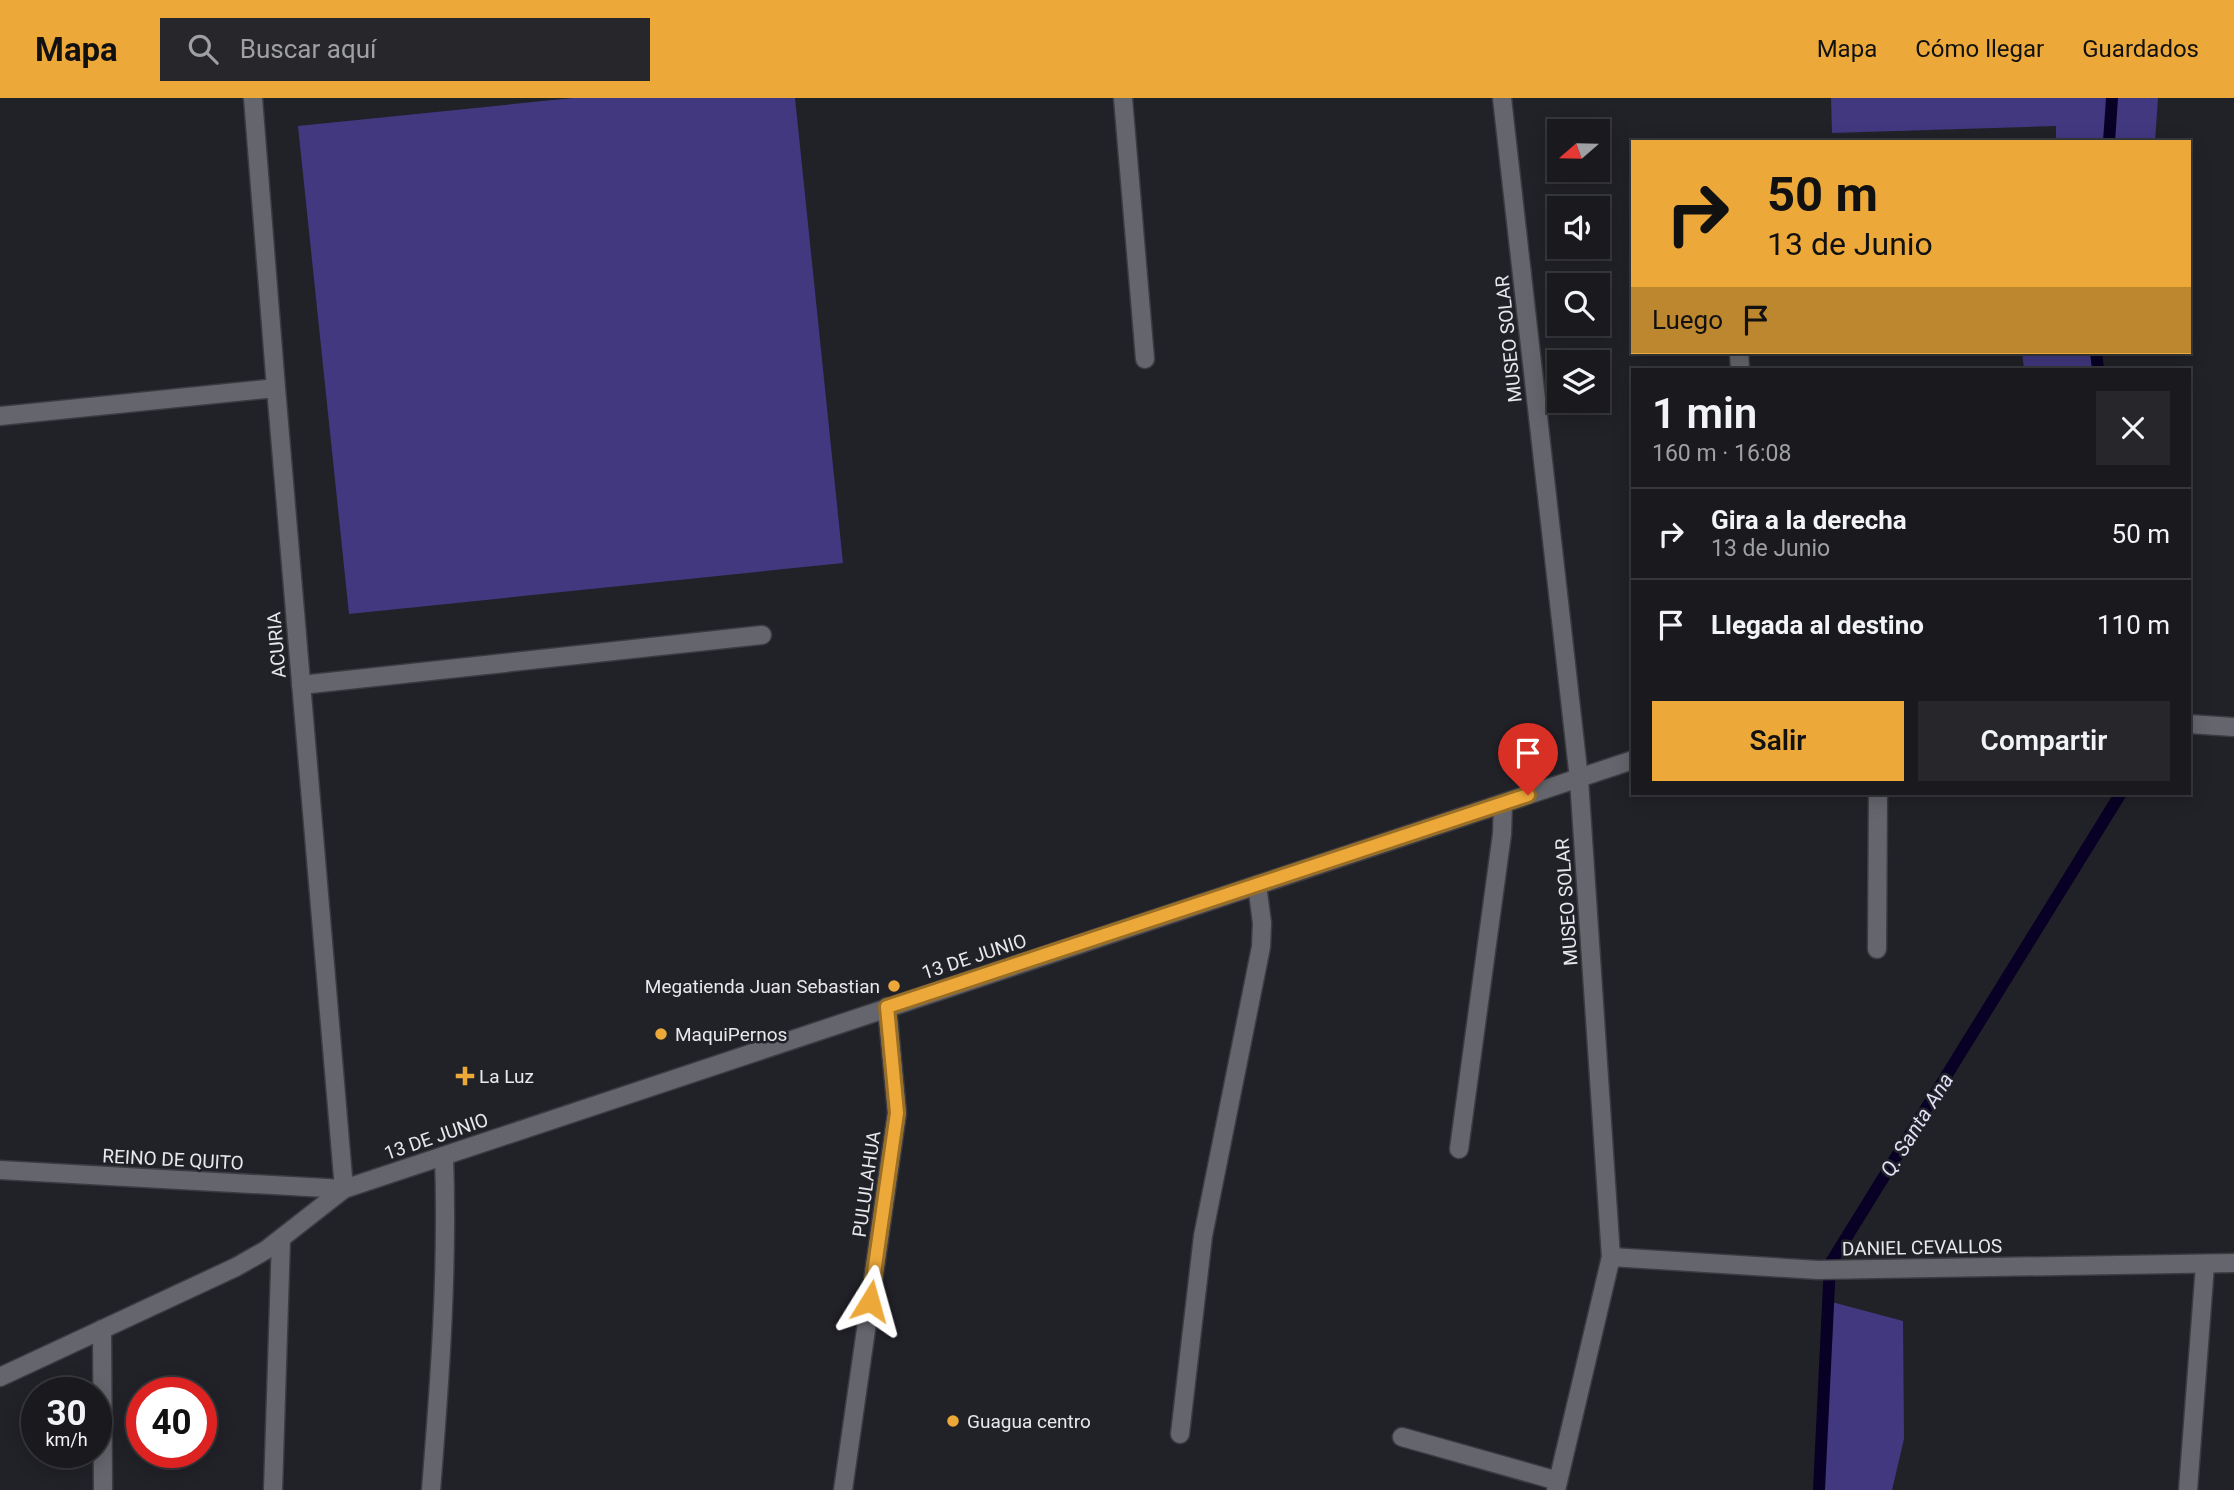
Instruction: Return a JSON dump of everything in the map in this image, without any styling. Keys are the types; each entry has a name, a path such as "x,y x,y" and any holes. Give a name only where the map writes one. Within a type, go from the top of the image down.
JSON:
{"street":[{"name":"ACURIA","path":"253,98 344,1189"},
{"path":"1123,98 1145,359"},
{"name":"MUSEO SOLAR","path":"1502,98 1579,779 1611,1257 1557,1485"},
{"path":"0,416 276,388"},
{"path":"300,685 762,635"},
{"path":"2191,724 2234,727"},
{"name":"13 DE JUNIO","path":"0,1377 236,1267 281,1238 344,1189 1631,761"},
{"path":"1877,949 1878,795"},
{"path":"1459,1149 1502,834 1503,804"},
{"path":"1180,1434 1203,1236 1261,947 1262,923 1257,886"},
{"name":"PULULAHUA","path":"843,1490 897,1113 887,1007"},
{"path":"431,1490 446,1222 444,1156"},
{"name":"REINO DE QUITO","path":"0,1170 344,1189"},
{"path":"273,1490 281,1238"},
{"name":"DANIEL CEVALLOS","path":"1611,1257 1818,1270 2234,1263"},
{"path":"2188,1490 2204,1265"},
{"path":"102,1329 103,1490"},
{"path":"1402,1437 1557,1485"}],"shaded area":[{"path":"573,98 795,98 843,563 349,614 298,126"},
{"path":"1831,98 2158,98 2155,140 2056,140 2056,126 1832,133"},
{"path":"2022,354 2099,354 2095,359 2100,368 2024,368"},
{"path":"1828,1301 1903,1321 1904,1439 1892,1490 1819,1490"}],"waterway":[{"name":"Q. Santa Ana","path":"2109,140 2112,98"},
{"name":"Q. Santa Ana","path":"2096,354 2098,368"},
{"name":"Q. Santa Ana","path":"1819,1490 1830,1264 2120,795"}],"place":[{"name":"Megatienda Juan Sebastian","path":"894,986"},
{"name":"MaquiPernos","path":"661,1034"},
{"name":"La Luz","path":"465,1076"},
{"name":"Guagua centro","path":"953,1421"}],"route":[{"path":"870,1301 897,1113 887,1007 1528,795"}]}
